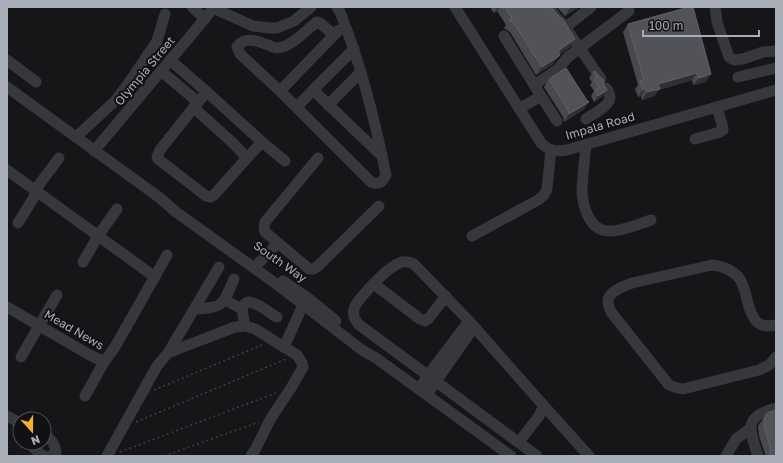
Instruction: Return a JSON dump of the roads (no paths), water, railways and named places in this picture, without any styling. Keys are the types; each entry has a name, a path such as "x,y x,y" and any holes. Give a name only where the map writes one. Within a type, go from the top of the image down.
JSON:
{"street":[{"path":"192,7 204,19"},
{"path":"214,8 253,26 277,28 294,21 311,7"},
{"path":"329,7 336,16 344,21"},
{"path":"334,35 320,22 317,22 283,48 275,48 255,41 245,40 240,42 237,50 297,107 371,182 376,184 380,183 384,180 386,175 370,105 354,49 344,21 337,7"},
{"path":"455,7 541,143 551,150 547,189 544,195 538,200 472,236"},
{"path":"549,7 566,27 604,83 610,95 610,100 606,106 586,119"},
{"path":"566,27 591,7"},
{"path":"716,7 717,22 729,57 734,60 743,59 763,52 776,51"},
{"name":"Olympia Street","path":"94,150 214,8"},
{"path":"534,85 558,69 564,67 568,57 629,11"},
{"path":"76,137 115,101 126,87 157,41 165,14"},
{"path":"280,91 334,35 344,21"},
{"path":"504,36 557,121"},
{"path":"297,107 354,49"},
{"path":"7,60 36,82"},
{"path":"170,60 285,161"},
{"path":"738,77 776,68"},
{"path":"161,71 247,158"},
{"path":"328,105 361,72"},
{"name":"South Way","path":"7,87 160,198 180,208 366,346 376,358 511,456"},
{"path":"313,90 382,157"},
{"name":"Impala Road","path":"551,150 560,151 776,90"},
{"path":"207,92 160,150 157,156 158,158 206,196 211,197 262,142"},
{"path":"519,109 541,96"},
{"path":"695,139 723,130 717,107"},
{"path":"586,144 582,190 585,207 591,221 596,227 609,231 619,230 651,220"},
{"path":"18,223 36,191 59,158"},
{"path":"318,158 265,222 264,228 265,232 309,269 317,267 379,206"},
{"path":"7,170 155,277"},
{"path":"83,262 98,236 117,209"},
{"path":"256,265 278,243"},
{"name":"Mead News","path":"7,307 104,362 111,354 167,256"},
{"path":"537,456 358,324 353,312 355,305 394,265 404,262 414,264 472,324 589,456"},
{"path":"776,325 764,326 758,323 752,315 741,280 736,274 722,266 712,265 632,283 611,294 608,301 611,312 670,384 678,389 759,370 769,365 776,357"},
{"path":"112,455 123,427 157,366 168,353 219,267"},
{"path":"195,309 213,308 221,305 225,300 234,279"},
{"path":"374,284 420,319 425,321 446,296"},
{"path":"22,356 58,295"},
{"path":"225,300 242,309"},
{"path":"284,347 305,301"},
{"path":"244,326 242,309 245,303 249,302 254,303 277,318"},
{"path":"423,392 472,324"},
{"path":"168,353 235,327 244,326 255,329 297,355 302,362 303,367 291,388 270,418 251,456"},
{"path":"85,396 104,362"},
{"path":"519,442 544,406"},
{"path":"758,456 751,423 764,411 776,408"},
{"path":"726,456 736,439 751,428"},
{"path":"51,456 56,452 55,446 52,442"}]}
